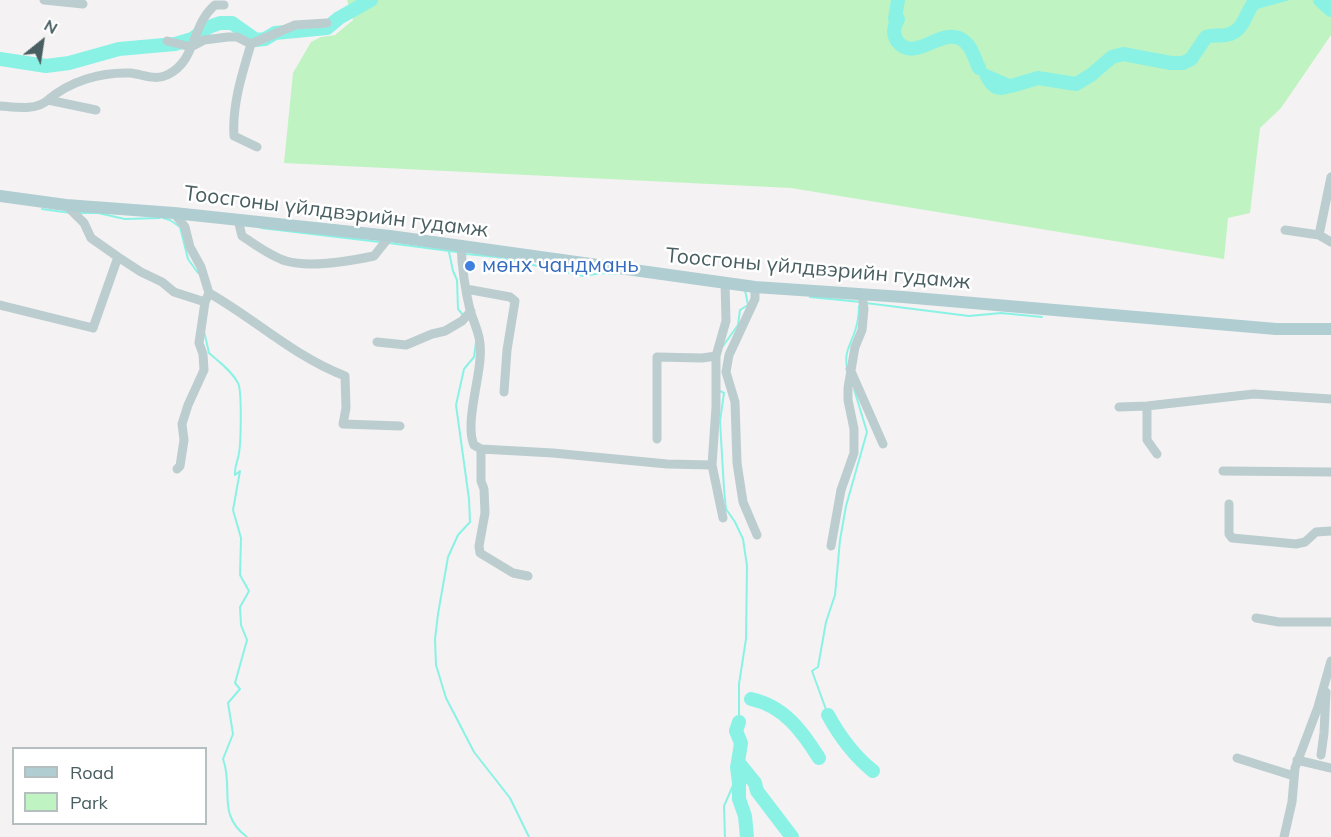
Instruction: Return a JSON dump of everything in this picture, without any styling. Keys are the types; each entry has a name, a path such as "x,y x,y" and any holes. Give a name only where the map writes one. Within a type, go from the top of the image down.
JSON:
{"main road":[{"name":"Тоосгоны үйлдвэрийн гудамж","path":"0,196 66,205 174,213 390,236 755,286 1276,329 1331,329"}],"street":[{"path":"44,0 83,4"},
{"path":"0,106 43,105 65,88 84,79 130,73 164,77 180,68 189,56 206,13 215,5 224,5"},
{"path":"250,44 295,25 327,22"},
{"path":"167,41 192,44 204,40 237,37 250,44"},
{"path":"250,44 238,90 233,122 234,136 256,147"},
{"path":"48,100 96,110"},
{"path":"1319,235 1331,177"},
{"path":"66,205 84,224 90,238 141,272 162,282 174,292 207,297 234,307 295,350 345,376 346,408 343,424 400,426"},
{"path":"174,213 185,227 190,247 201,267 207,297 199,343 203,354 204,370 182,424 184,440 180,466 177,469"},
{"path":"238,220 242,236 288,262 340,262 374,256 390,236"},
{"path":"1285,230 1319,235 1331,242"},
{"path":"461,246 466,289 480,334 480,359 472,440 474,445 481,450 553,453 676,465 712,465"},
{"path":"0,304 93,328 118,257"},
{"path":"723,518 712,465 716,407 716,356 726,321 725,282"},
{"path":"755,286 755,299 729,355 726,372 735,402 737,463 743,502 757,535"},
{"path":"466,289 510,297 515,301 504,392"},
{"path":"831,546 841,490 854,453 854,429 848,400 850,369 862,330 864,309 862,294"},
{"path":"377,342 406,345 445,331 462,321 471,311"},
{"path":"657,439 657,357 716,356"},
{"path":"850,369 883,444"},
{"path":"1119,407 1254,394 1331,399"},
{"path":"1147,406 1147,440 1157,454"},
{"path":"481,450 485,513 479,546 480,553 513,573 528,576"},
{"path":"1223,471 1331,472"},
{"path":"1229,504 1229,534 1232,538 1296,544 1305,542 1316,532 1331,531"},
{"path":"1256,618 1280,622 1331,622"},
{"path":"1321,755 1330,665"},
{"path":"1284,837 1298,760 1318,707 1330,665"},
{"path":"1237,758 1294,776"},
{"path":"1298,760 1331,768"}],"green space":[{"path":"347,0 1331,0 1331,35 1281,108 1260,128 1250,213 1228,218 1224,259 791,188 284,163 293,73 311,42 321,37 335,35 353,20"}],"shaded area":[{"path":"1249,0 1290,0 1250,11 1238,32"},
{"path":"973,50 979,64 985,68 1017,82 1028,79 1028,81 1007,94 999,95 992,92 986,88 978,73 971,51"}],"waterway":[{"path":"0,59 46,66 69,63 119,49 175,44 192,39 209,27 220,23 232,23 256,40 265,39 275,33 327,28 339,18 371,0"},
{"path":"898,0 895,19 898,19 894,33 897,41 904,47 919,48 943,38 959,38 969,47 979,68"},
{"path":"1011,86 1038,78 1076,84 1091,75 1112,57 1123,54 1183,63 1191,59 1206,37 1235,32 1256,0"},
{"path":"1320,0 1331,10"},
{"path":"42,209 71,213"},
{"path":"79,213 98,213 125,219 160,218"},
{"path":"163,218 180,227 188,259 198,273"},
{"path":"261,228 380,242"},
{"path":"389,243 457,252"},
{"path":"449,252 457,280 458,309 463,315"},
{"path":"466,254 497,257 583,276 602,273 617,274"},
{"path":"723,346 738,325 740,310 748,305 745,290"},
{"path":"810,297 861,302"},
{"path":"866,303 969,316 1001,313 1042,317"},
{"path":"847,367 847,354 856,328 859,306"},
{"path":"204,331 209,353 235,378 240,395 240,447 235,475 240,471 233,510 241,538 240,575 249,591 240,607 241,625 247,640 235,683 240,689 228,703 233,734 223,759 229,810 232,819 247,837"},
{"path":"476,342 474,357 464,369 456,405 470,522 458,535 448,557 435,639 436,665 446,698 474,752 510,798 529,837"},
{"path":"828,715 812,671 818,667 826,622 835,595 846,506 867,432 854,389"},
{"path":"720,391 724,393 720,421 726,509 743,539 747,566 746,639 739,684 739,722"},
{"path":"751,699 763,702 783,714 799,729 819,758"},
{"path":"828,715 837,731 859,759 873,771"},
{"path":"739,722 736,731 741,743 738,762 792,837"},
{"path":"738,762 739,799 745,816 747,837"},
{"path":"725,837 724,806 738,774"}],"place":[{"name":"мөнх чандмань","path":"470,266"}]}
